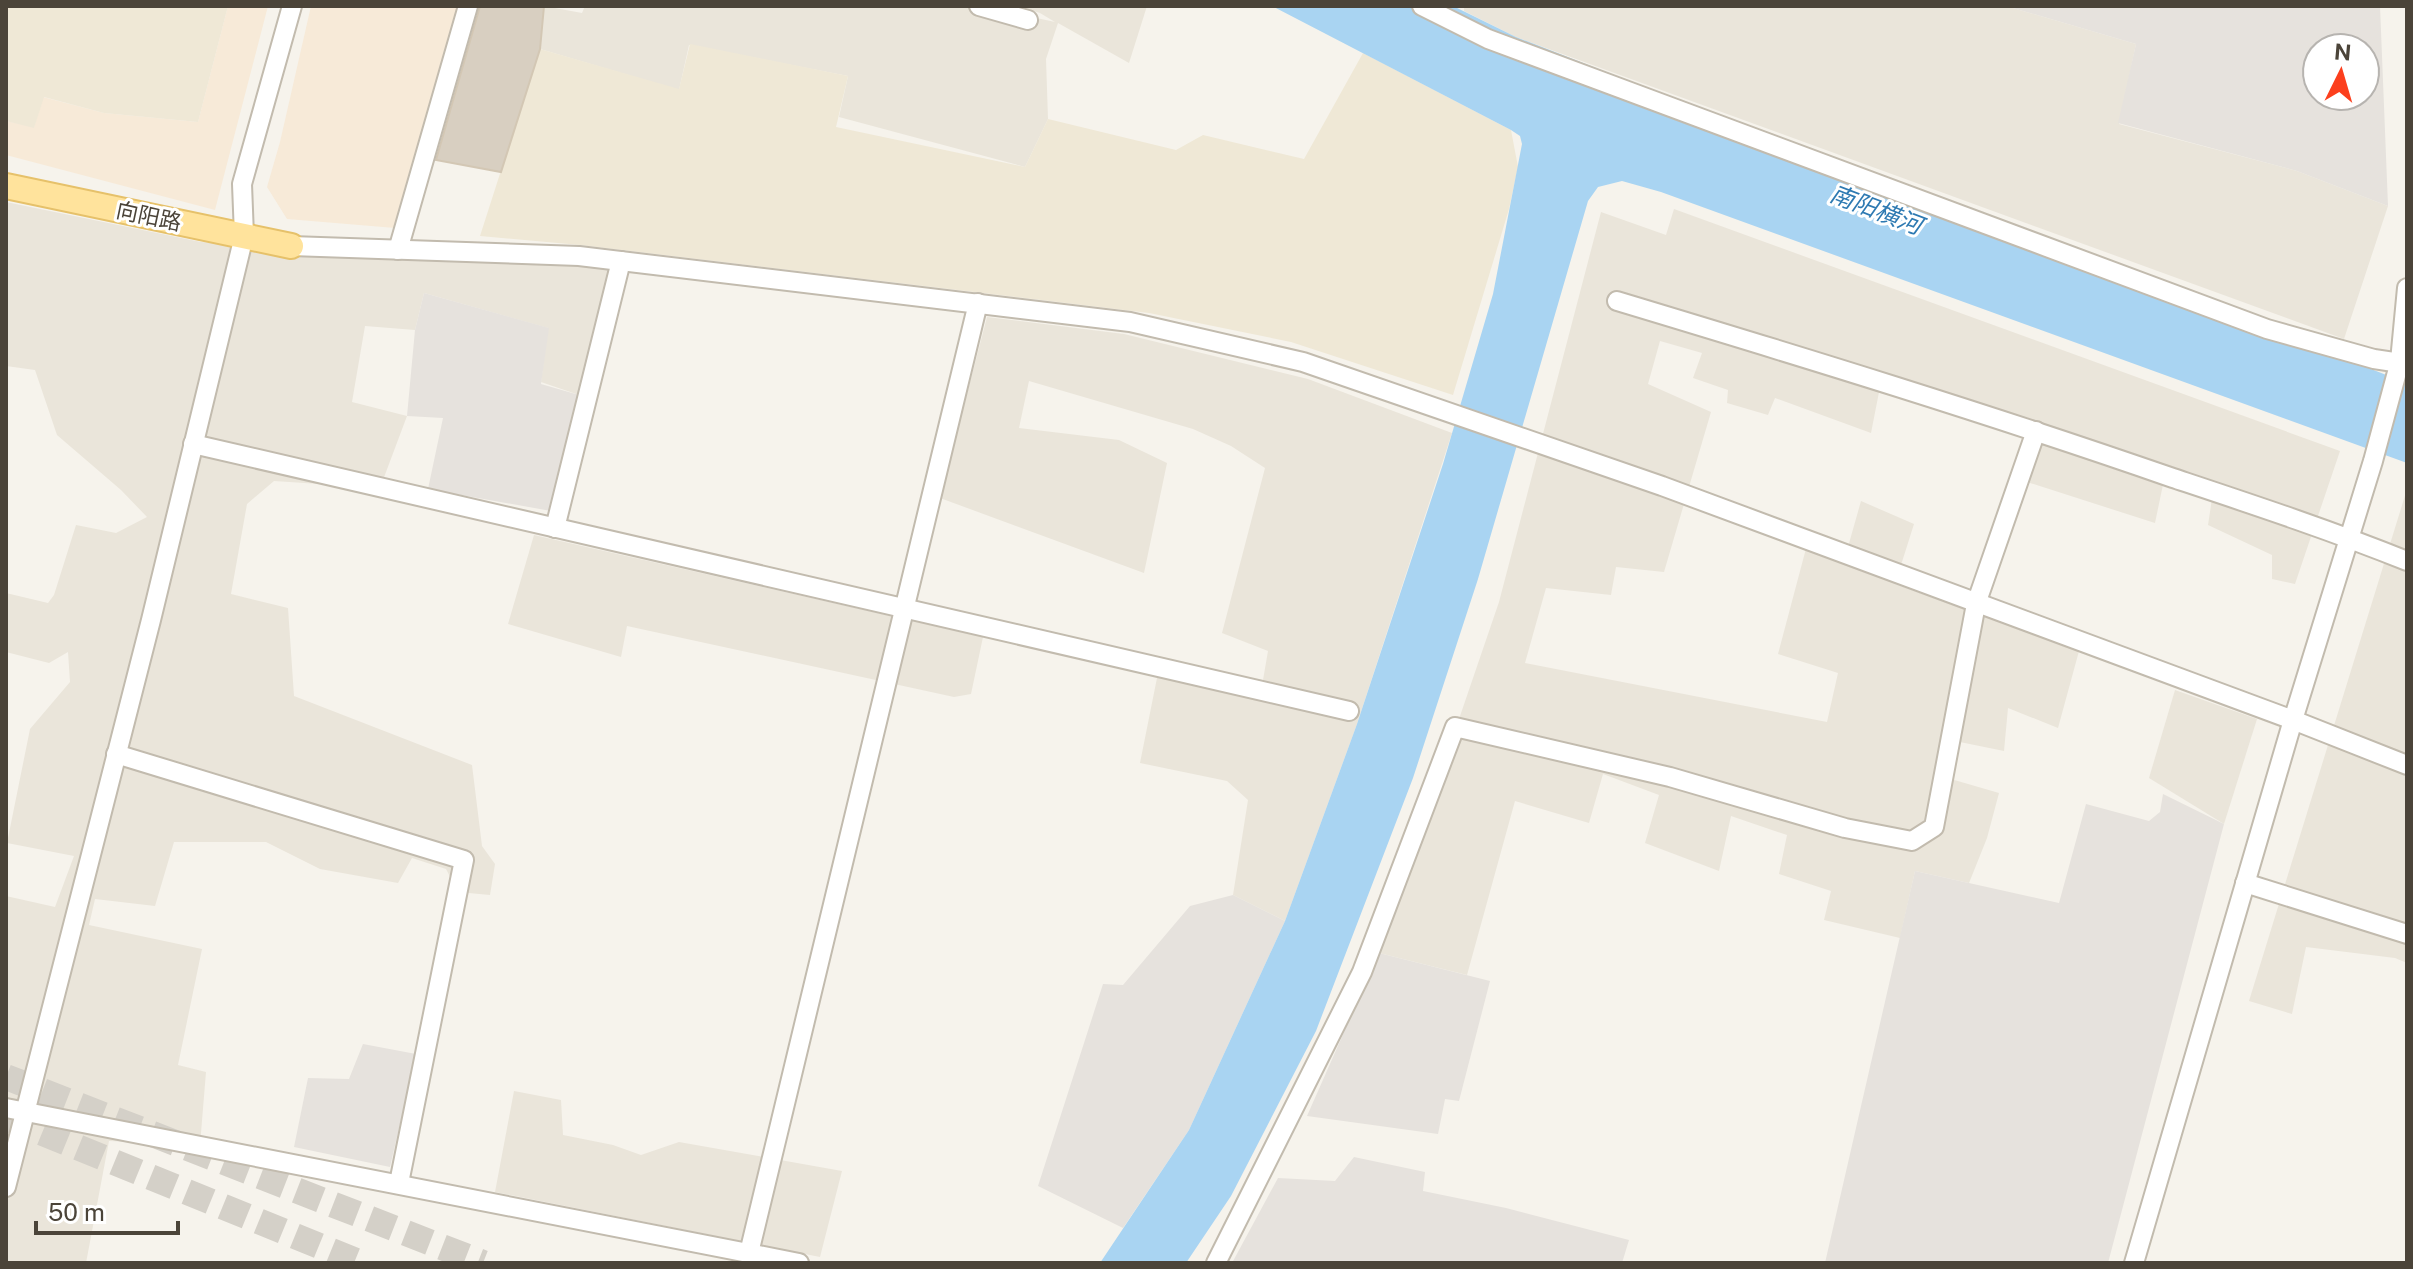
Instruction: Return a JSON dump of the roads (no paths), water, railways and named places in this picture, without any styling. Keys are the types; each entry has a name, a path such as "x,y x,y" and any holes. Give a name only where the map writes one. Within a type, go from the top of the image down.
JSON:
{"main road":[{"name":"向阳路","path":"6,186 291,246"}],"street":[{"path":"6,1187 15,1109 116,754 244,236 242,184 292,6"},
{"path":"398,250 468,6"},
{"path":"979,6 1028,20"},
{"path":"1423,6 1488,39 2267,329 2401,366"},
{"path":"291,246 579,256 1145,326 1303,362 1677,491 2407,765"},
{"path":"555,528 621,261"},
{"path":"2134,1263 2293,720 2401,366 2407,288"},
{"path":"1617,301 2036,431 2350,538 2407,561"},
{"path":"749,1253 978,303"},
{"path":"1216,1263 1362,972 1455,727 1670,777 1845,828 1912,841 1934,827 1976,604 2036,431"},
{"path":"193,444 1349,711"},
{"path":"116,754 464,860 399,1183"},
{"path":"2245,883 2407,934"},
{"path":"15,1109 799,1263"}],"water":[{"name":"南阳横河","path":"1272,6 1453,6 1516,37 2407,383 2407,463 1661,192 1622,181 1598,187 1588,201 1478,579 1413,778 1316,1031 1231,1196 1186,1263 1100,1263 1189,1130 1285,921 1357,724 1443,464 1493,294 1522,144 1520,136 1511,130"}],"tunnel":[{"path":"6,1077 483,1263"},
{"path":"6,1118 361,1263"}]}
